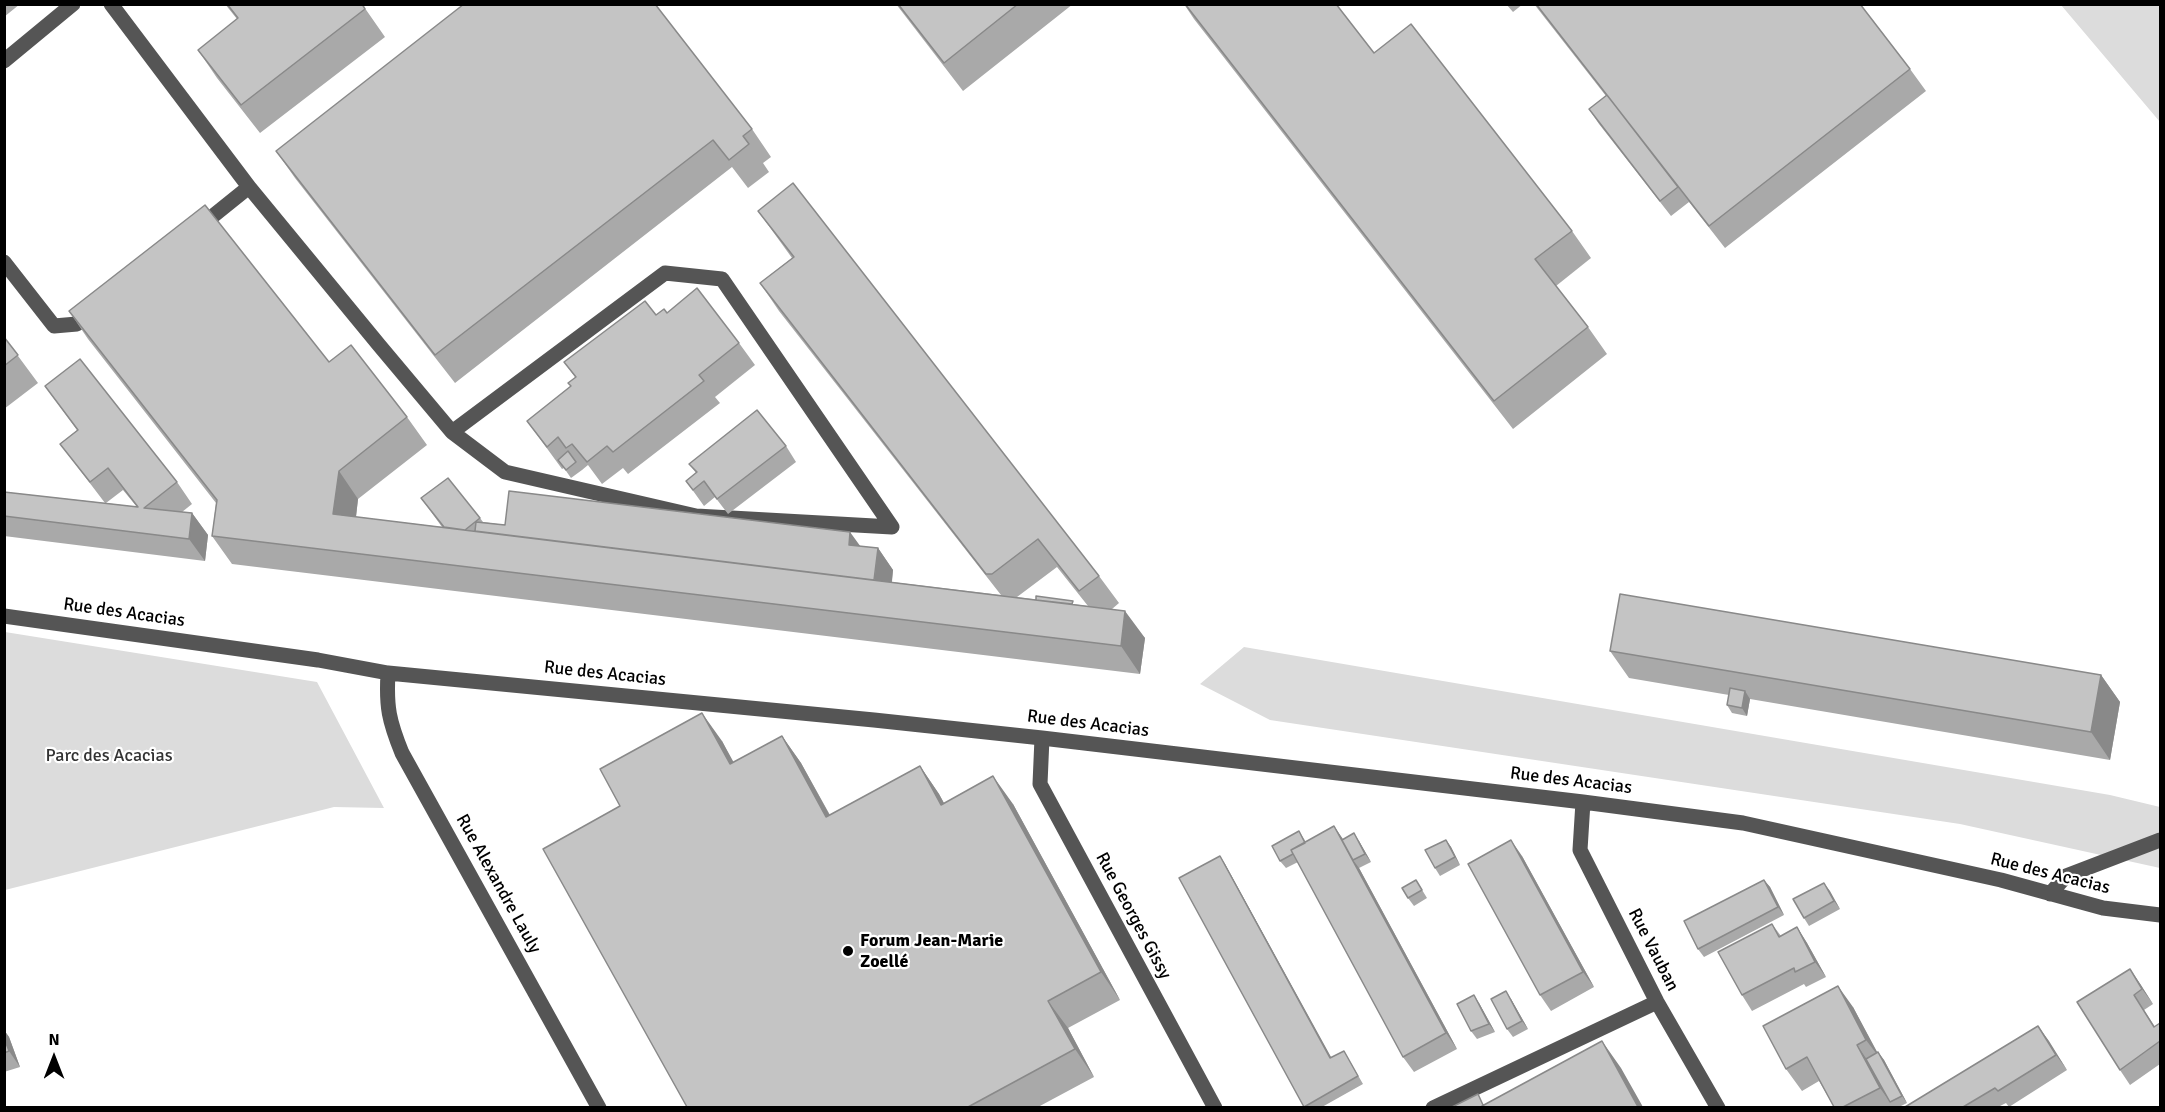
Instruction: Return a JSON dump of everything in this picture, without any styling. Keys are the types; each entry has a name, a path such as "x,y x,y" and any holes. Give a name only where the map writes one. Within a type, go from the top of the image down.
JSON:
{"street":[{"path":"4,61 73,4"},
{"path":"111,4 249,187 452,432 505,472 696,516 892,527 722,279 664,273 452,432"},
{"path":"186,237 249,187"},
{"path":"4,262 54,326 77,324 105,303"},
{"name":"Rue des Acacias","path":"4,616 318,660 388,673 850,717 1042,738 1743,823 2001,880 2103,908 2160,915"},
{"name":"Rue Alexandre Lauly","path":"388,673 386,700 390,723 402,753 599,1107"},
{"name":"Rue Georges Gissy","path":"1042,738 1040,784 1215,1107"},
{"name":"Rue Vauban","path":"1583,802 1580,850 1657,1002 1718,1107"},
{"path":"2050,894 2066,876 2160,840"},
{"path":"1433,1107 1657,1002"}],"green space":[{"path":"2061,5 2160,5 2160,122"},
{"name":"Parc des Acacias","path":"5,632 317,682 384,808 334,807 5,890"},
{"path":"1244,647 2110,795 2160,807 2160,868 1960,824 1270,720 1200,684"}],"building":[{"path":"227,4 362,4 365,9 241,105 198,50 238,18"},
{"path":"464,4 655,4 752,129 743,136 749,144 729,160 713,140 435,355 276,151"},
{"path":"898,4 1018,4 944,63"},
{"path":"1185,4 1336,4 1374,53 1411,24 1572,231 1535,259 1588,327 1494,401"},
{"path":"1536,4 1860,4 1910,69 1709,226"},
{"path":"1607,95 1678,187 1660,201 1589,109"},
{"path":"793,183 1099,576 1079,591 1038,539 992,574 986,574 760,283 794,257 758,211"},
{"path":"205,205 329,362 351,345 407,417 339,471 333,514 1125,611 1121,646 212,536 217,500 69,311"},
{"path":"697,288 739,343 699,375 704,381 613,452 607,446 587,462 572,444 566,448 558,437 547,447 527,421 571,386 568,383 576,377 564,362 645,301 656,315 664,309 667,313"},
{"path":"4,337 18,355 4,366"},
{"path":"80,359 177,482 144,508 192,513 189,539 4,516 4,492 138,507 108,468 90,482 60,444 78,430 45,386"},
{"path":"757,410 786,446 717,499 704,481 693,490 686,481 697,472 689,464"},
{"path":"568,451 576,462 566,470 558,460"},
{"path":"448,478 480,518 465,530 444,527 421,498"},
{"path":"509,491 850,532 849,545 878,548 874,580 475,531 476,522 505,525"},
{"path":"1620,594 2101,675 2091,732 1610,651"},
{"path":"1036,596 1073,601 1072,604 1036,600"},
{"path":"1730,688 1745,691 1742,708 1727,705"},
{"name":"Forum Jean-Marie Zoellé","path":"702,713 730,764 782,736 826,817 920,766 941,805 993,776 1101,972 1048,1001 1075,1049 968,1107 687,1107 543,849 620,806 600,769"},
{"path":"1334,826 1446,1033 1403,1057 1291,850"},
{"path":"1299,831 1305,843 1291,850 1293,854 1280,861 1272,846"},
{"path":"1354,833 1365,854 1353,860 1342,840"},
{"path":"1446,840 1455,857 1435,868 1425,850"},
{"path":"1511,840 1583,972 1540,995 1468,864"},
{"path":"1220,856 1330,1058 1344,1051 1358,1076 1304,1107 1179,878"},
{"path":"1416,880 1422,890 1408,898 1402,888"},
{"path":"1764,880 1778,907 1698,949 1684,921"},
{"path":"1824,883 1834,901 1804,918 1793,899"},
{"path":"1772,924 1779,937 1797,927 1815,962 1795,972 1794,968 1742,995 1718,952"},
{"path":"2130,969 2142,989 2134,995 2154,1027 2160,1023 2160,1041 2120,1070 2077,1002"},
{"path":"1838,986 1866,1040 1857,1045 1880,1088 1843,1107 1834,1107 1807,1057 1786,1069 1763,1026"},
{"path":"1506,991 1522,1021 1507,1029 1491,999"},
{"path":"1474,995 1489,1024 1471,1031 1457,1004"},
{"path":"2038,1026 2056,1055 1998,1091 1995,1088 1963,1107 1905,1107"},
{"path":"4,1038 9,1051 4,1053"},
{"path":"1602,1041 1638,1107 1482,1106"},
{"path":"1878,1052 1902,1096 1890,1102 1866,1059"},
{"path":"1478,1094 1483,1107 1452,1107"}],"place":[{"name":"Forum Jean-Marie Zoellé","path":"848,951"}]}
